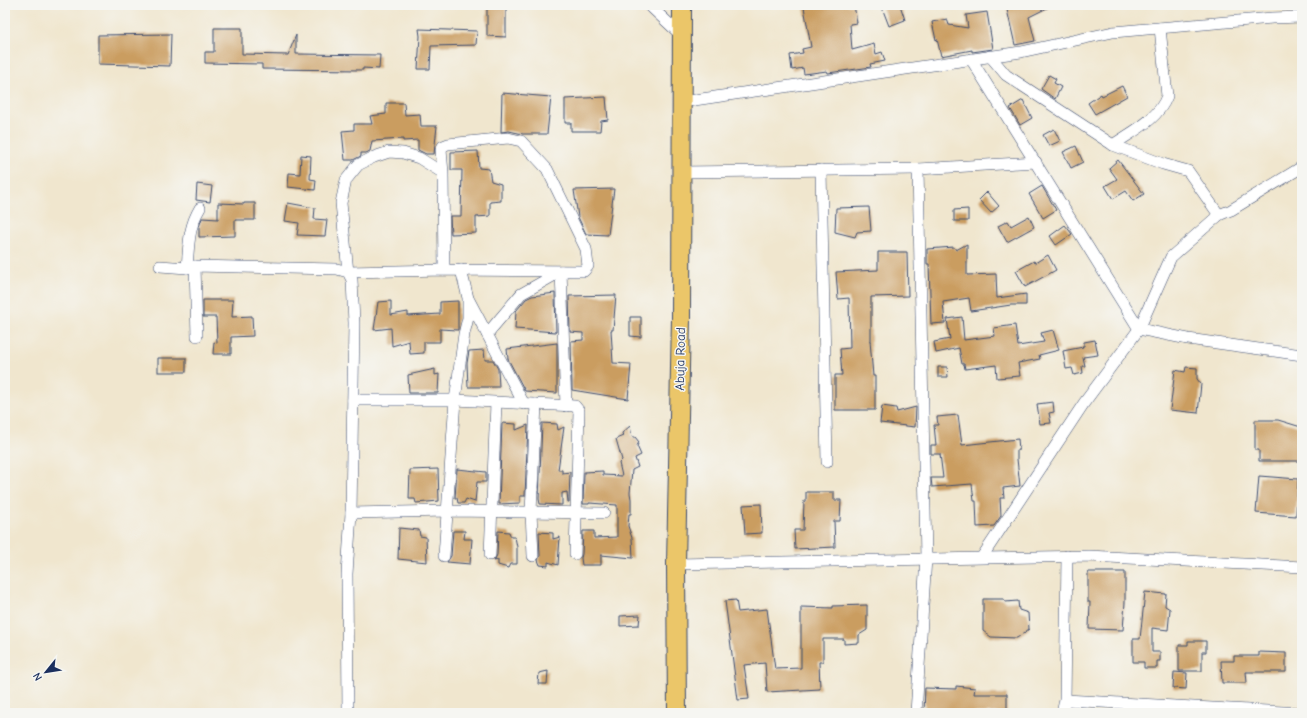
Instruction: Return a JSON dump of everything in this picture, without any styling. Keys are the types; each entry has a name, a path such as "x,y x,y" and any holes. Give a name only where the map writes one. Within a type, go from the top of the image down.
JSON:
{"main road":[{"name":"Abuja Road","path":"677,713 676,564 681,318 682,5"}],"street":[{"path":"649,5 681,35"},
{"path":"681,102 1021,52 1113,32 1272,18 1302,17"},
{"path":"1113,145 1152,120 1163,106 1167,96 1160,28"},
{"path":"990,56 1006,75 1113,145 1163,164 1188,171 1219,215"},
{"path":"971,59 1139,329 1188,339 1302,355"},
{"path":"160,266 337,269 348,272 444,270 584,271 588,266 586,249 547,169 521,141 508,138 448,144 443,146 441,150 443,173 444,270"},
{"path":"348,713 347,574 351,513 354,323 352,280 348,272 341,203 346,180 358,165 389,152 403,153 418,158 443,173"},
{"path":"681,172 918,168 1036,162"},
{"path":"982,557 1084,403 1139,329 1171,258 1219,215 1231,210 1302,167"},
{"path":"916,713 926,558 918,168"},
{"path":"821,170 827,462"},
{"path":"196,336 191,267 191,231 193,220 200,208"},
{"path":"461,270 468,298 524,404"},
{"path":"487,334 521,294 561,271"},
{"path":"561,271 566,406"},
{"path":"444,556 455,400 464,334 468,318 468,298"},
{"path":"353,400 455,400 575,406 579,411 575,554"},
{"path":"490,555 496,403"},
{"path":"533,556 531,512 536,404"},
{"path":"351,513 447,511 604,513"},
{"path":"1062,713 1065,700 1067,556"},
{"path":"676,564 1089,556 1302,567"},
{"path":"1065,700 1225,711 1302,713"}],"building":[{"path":"487,5 506,5 506,37 487,36"},
{"path":"817,5 854,5 857,23 850,24 852,50 874,44 876,54 882,52 885,61 870,64 871,67 828,73 827,71 804,74 803,68 792,70 790,55 803,53 802,49 811,47 804,7"},
{"path":"881,5 900,5 905,20 889,26"},
{"path":"1006,5 1053,5 1029,17 1035,41 1015,45"},
{"path":"987,12 993,49 972,52 972,50 941,56 932,22 947,19 949,25 968,28 966,15"},
{"path":"214,28 242,28 242,54 288,55 296,35 296,54 380,55 379,69 262,69 262,64 205,63 205,52 214,52"},
{"path":"419,29 477,31 476,45 431,46 430,69 418,69"},
{"path":"171,34 170,66 98,64 98,35"},
{"path":"1049,75 1056,79 1054,83 1061,87 1055,99 1041,89"},
{"path":"1122,86 1127,96 1095,114 1088,103 1101,94 1102,96"},
{"path":"502,93 551,97 547,134 523,134 509,131 501,132"},
{"path":"606,97 608,120 601,121 600,131 571,131 571,123 565,123 565,99"},
{"path":"1023,100 1032,118 1020,125 1010,108"},
{"path":"386,103 404,103 405,115 420,114 421,126 437,126 434,154 426,154 418,150 418,140 403,141 403,139 372,141 370,151 361,153 361,156 353,160 345,160 342,131 354,130 354,124 372,124 370,116 386,114"},
{"path":"1054,129 1060,141 1049,146 1043,135"},
{"path":"1076,146 1083,162 1071,168 1063,152"},
{"path":"478,151 479,168 489,169 491,181 501,184 501,201 490,202 490,216 476,217 476,233 451,234 450,216 461,216 462,170 451,170 451,152"},
{"path":"301,155 311,156 310,179 316,180 315,190 288,187 289,173 300,174"},
{"path":"1118,160 1144,194 1133,201 1126,191 1113,199 1105,186 1117,179 1109,168"},
{"path":"197,184 212,186 210,202 196,200"},
{"path":"1042,186 1056,210 1043,218 1029,194"},
{"path":"614,189 608,235 586,234 578,217 574,190"},
{"path":"987,192 999,206 991,213 979,200"},
{"path":"218,203 255,203 255,220 235,220 235,236 199,237 199,227 202,218 218,219"},
{"path":"288,203 315,208 314,219 327,220 325,236 297,235 299,223 285,221"},
{"path":"869,207 871,231 857,232 855,237 835,232 836,208"},
{"path":"968,209 968,221 954,221 954,210"},
{"path":"1029,216 1034,227 1007,242 998,226 1008,221 1011,226"},
{"path":"1065,225 1072,234 1056,245 1050,236"},
{"path":"967,244 967,275 996,274 997,298 1026,294 1026,305 1011,305 971,311 969,298 943,302 945,323 931,324 927,249 954,247 956,250"},
{"path":"878,252 907,252 908,296 871,297 870,341 873,376 875,376 875,410 835,410 835,375 842,375 840,349 850,348 849,298 838,299 836,272 878,270"},
{"path":"1048,255 1056,270 1025,287 1016,271 1034,261 1035,263"},
{"path":"555,293 556,332 515,329 516,311 526,299 532,296"},
{"path":"616,295 613,330 611,330 613,363 631,364 628,399 572,390 571,341 583,340 583,333 570,332 569,296"},
{"path":"203,300 233,300 232,317 252,316 253,336 231,337 231,354 213,354 214,342 217,343 216,317 203,317"},
{"path":"391,301 391,315 408,312 408,316 440,314 440,302 458,301 458,330 440,329 440,342 424,342 424,353 410,354 409,341 392,346 391,328 374,330 378,302"},
{"path":"630,317 641,317 641,337 630,336"},
{"path":"962,317 964,340 995,336 994,328 1015,325 1018,346 1044,342 1041,333 1053,330 1059,350 1039,355 1040,359 1018,363 1020,376 997,378 996,365 965,369 964,364 962,364 959,348 936,353 934,342 950,339 947,319"},
{"path":"1095,340 1098,355 1083,357 1085,366 1082,366 1083,373 1074,375 1072,368 1066,369 1063,351 1083,347 1084,342"},
{"path":"557,343 557,393 525,391 508,359 507,349"},
{"path":"484,350 485,360 493,360 498,369 499,387 468,387 467,363 469,351"},
{"path":"158,358 186,358 186,372 158,372"},
{"path":"938,367 947,367 948,377 938,377"},
{"path":"1186,367 1197,368 1197,379 1201,384 1198,413 1170,410 1175,370 1185,372"},
{"path":"435,369 435,375 439,374 438,393 409,393 408,375"},
{"path":"1053,402 1054,412 1049,413 1051,423 1040,424 1037,404"},
{"path":"882,406 896,408 897,412 916,407 915,427 880,423"},
{"path":"958,415 962,445 1018,439 1019,450 1017,450 1017,459 1020,486 1003,488 1004,498 1000,498 1001,516 994,526 977,527 976,501 974,501 972,484 932,487 931,478 943,478 940,454 931,454 931,445 936,445 934,425 938,425 937,417"},
{"path":"1255,420 1278,420 1301,427 1301,461 1259,461 1259,450 1255,450"},
{"path":"502,423 516,424 516,430 528,425 525,496 520,496 520,503 499,504"},
{"path":"542,423 557,424 558,430 564,427 558,470 562,470 562,473 570,472 569,502 567,492 562,493 562,505 540,504"},
{"path":"630,426 632,437 635,437 639,442 637,446 641,455 635,458 638,467 632,470 630,493 631,514 629,514 628,526 632,538 633,558 601,555 601,565 582,565 581,558 583,531 594,531 594,538 617,537 617,505 583,504 584,472 603,471 603,475 622,476 619,463 622,460 616,439 623,436 622,433"},
{"path":"438,469 439,501 416,503 415,499 409,499 410,470"},
{"path":"457,469 486,472 486,482 477,482 475,502 466,499 464,503 458,503 457,498 455,498"},
{"path":"1259,476 1298,479 1296,516 1256,513"},
{"path":"806,492 834,492 834,500 841,500 840,521 834,521 835,547 795,549 794,530 803,530 804,501 806,501"},
{"path":"761,504 762,533 745,534 743,505"},
{"path":"399,528 419,530 420,536 426,537 427,562 398,559"},
{"path":"453,531 465,531 464,539 472,539 470,564 447,562 451,556"},
{"path":"498,531 509,532 511,537 515,537 517,547 517,564 510,564 508,568 498,565 498,560 494,561 497,555"},
{"path":"539,532 553,533 553,539 560,537 558,565 548,562 548,566 540,565 538,560 540,556"},
{"path":"1088,572 1125,572 1123,630 1089,629 1090,602 1088,602"},
{"path":"1145,592 1166,594 1165,606 1170,609 1168,630 1152,628 1152,652 1160,652 1160,661 1157,661 1157,668 1144,668 1144,662 1133,662 1133,639 1140,639"},
{"path":"983,599 1004,599 1005,602 1018,601 1019,610 1028,613 1029,629 1017,638 991,637 983,631"},
{"path":"736,600 738,612 767,609 775,669 801,668 801,607 833,608 833,606 867,605 867,630 859,635 859,643 844,644 844,639 823,639 823,662 819,662 820,689 767,692 765,663 744,665 749,699 738,700 725,601"},
{"path":"640,615 639,625 620,626 620,616"},
{"path":"1188,641 1206,641 1206,652 1202,652 1202,671 1179,671 1179,645 1188,645"},
{"path":"1259,652 1286,653 1286,672 1246,672 1247,683 1222,683 1221,661 1234,661 1234,656 1259,656"},
{"path":"548,671 547,684 538,684 539,673"},
{"path":"1174,672 1187,673 1186,689 1173,688"},
{"path":"956,686 975,688 974,694 1007,694 1007,713 924,713 925,688 956,689"}]}
